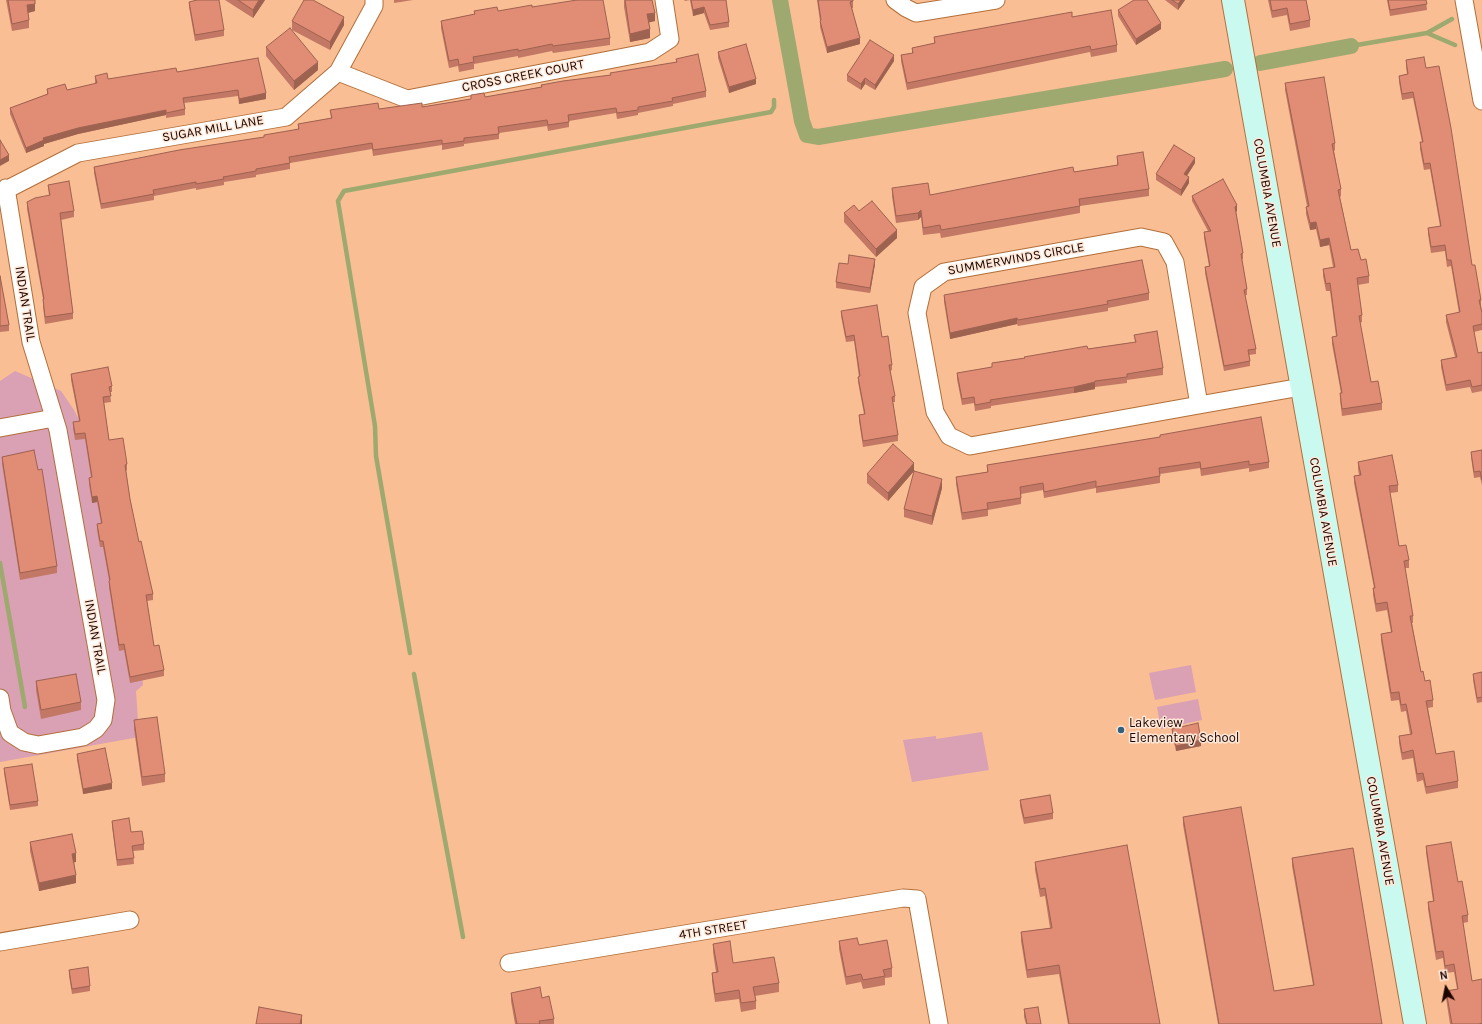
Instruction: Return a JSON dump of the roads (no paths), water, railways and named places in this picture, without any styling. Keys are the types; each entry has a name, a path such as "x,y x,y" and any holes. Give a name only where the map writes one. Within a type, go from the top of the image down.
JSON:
{"street":[{"name":"SUGAR MILL LANE","path":"3,190 78,153 286,117 338,72 374,6 374,0"},
{"name":"CROSS CREEK COURT","path":"338,72 407,99 650,52 670,39 664,0"},
{"path":"895,0 916,13 996,0"},
{"name":"COLUMBIA AVENUE","path":"1233,0 1415,1024"},
{"path":"1464,0 1475,26 1482,101"},
{"name":"INDIAN TRAIL","path":"0,698 2,711 10,733 24,742 38,744 83,737 96,729 103,720 106,700 54,418 31,342 3,190"},
{"name":"SUMMERWINDS CIRCLE","path":"1199,405 1175,262 1164,242 1141,237 944,272 922,287 917,313 935,412 949,436 970,446 1301,387"},
{"path":"0,428 54,418"},
{"name":"4TH STREET","path":"509,963 903,898 917,899 939,1024"},
{"path":"0,942 130,920"}],"waterway":[{"path":"780,0 802,121 807,135 818,137 1225,69"},
{"path":"1351,46 1427,33 1452,19"},
{"path":"1427,33 1455,45"},
{"path":"1260,63 1351,46"},
{"path":"410,653 376,456 375,426 338,201 344,191 771,112 774,107 774,100"},
{"path":"0,563 25,707"},
{"path":"414,674 463,937"}],"place":[{"name":"Lakeview Elementary School","path":"1121,730"}]}
